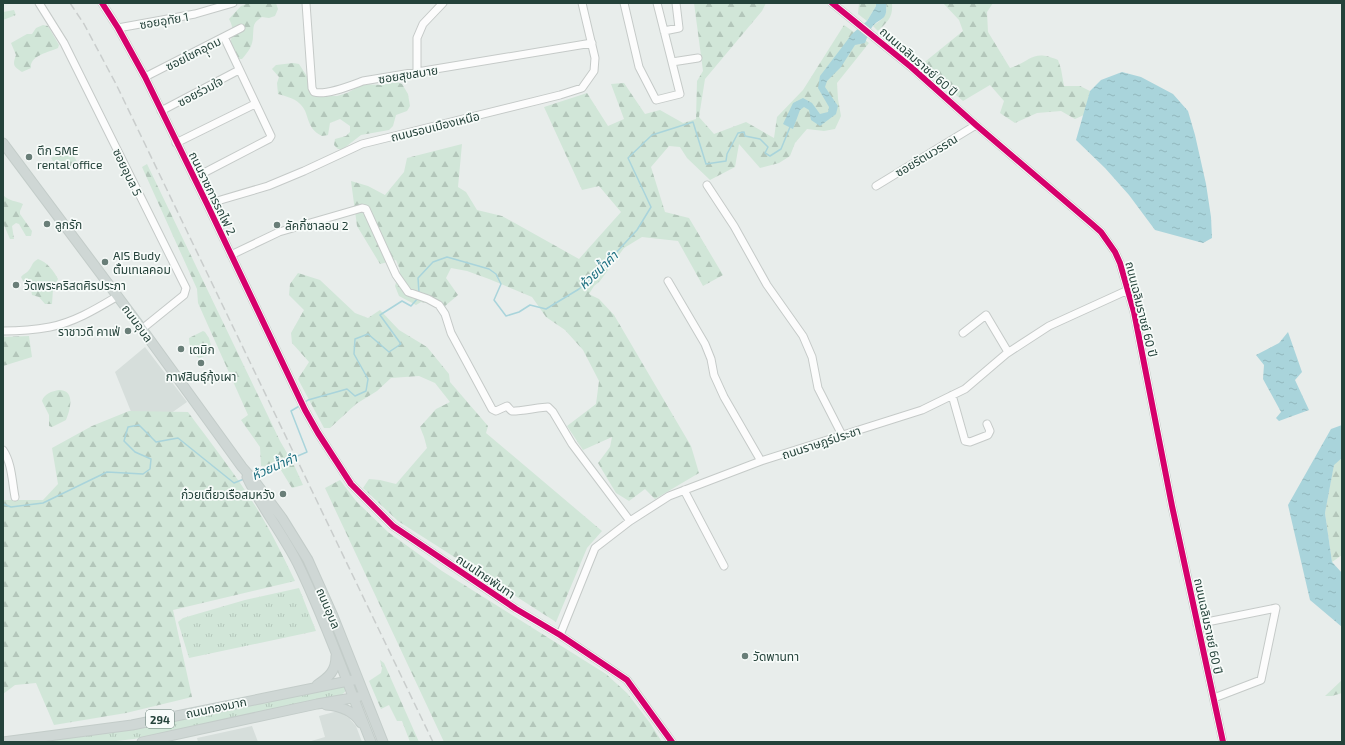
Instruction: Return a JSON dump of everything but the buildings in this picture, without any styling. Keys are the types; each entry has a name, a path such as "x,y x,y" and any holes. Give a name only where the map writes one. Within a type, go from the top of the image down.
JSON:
{"main road":[{"name":"ถนนอุบล","path":"3,143 118,296 254,485 298,563 323,620 370,739"},
{"name":"ถนนอุบล","path":"254,485 282,518 308,560 333,616 383,742"},
{"path":"315,687 326,679 334,670 336,664 336,653"},
{"name":"ถนนทองมาก","path":"3,742 132,725 358,679"},
{"name":"ถนนทองมาก","path":"142,742 364,695"},
{"path":"317,704 346,709 358,718 370,739"}],"street":[{"name":"ซอยอุบล 5","path":"39,3 64,43 186,288 184,296 142,329"},
{"name":"ถนนราชการรถไฟ 2","path":"102,3 118,28 161,111 298,396"},
{"name":"ซอยอุทัย 1","path":"118,28 195,14 233,3"},
{"name":"ซอยสุขสบาย","path":"306,3 312,88 314,92 317,93 334,90 363,81 592,43"},
{"path":"417,72 417,38 423,24 443,3"},
{"name":"ถนนรอบเมืองเหนือ","path":"207,204 268,186 362,144 560,95 582,88 594,71 595,58 582,3"},
{"path":"624,3 639,67 656,100 680,94 657,3"},
{"path":"664,31 679,28 676,3"},
{"name":"ถนนเฉลิมราชย์ 60 ปี","path":"832,3 911,68 1101,232 1115,252 1128,290 1147,372 1172,506 1223,742"},
{"name":"ซอยโชคอุุดม","path":"144,77 241,28"},
{"path":"194,178 269,139 270,136 224,37"},
{"path":"672,62 698,58"},
{"name":"ซอยร่วมใจ","path":"161,111 239,70"},
{"path":"176,143 255,104"},
{"name":"ซอยรัตนวรรณ","path":"876,186 976,125"},
{"path":"707,185 734,226 767,285 803,336 812,357 818,388 842,435"},
{"path":"231,255 279,232 362,208 366,210 396,275 408,292 428,299 439,305 451,333 492,408 496,411 507,406 512,411 517,411 537,407 548,407 553,412 572,444 630,521"},
{"path":"668,281 706,344 714,375 724,397 761,461"},
{"name":"ถนนราษฎร์ประชา","path":"560,635 595,548 630,521 669,496 761,461 922,410 965,389 1008,352 1049,326 1128,290"},
{"path":"3,331 51,327 71,321 89,313 118,296"},
{"path":"963,333 986,315 1008,352"},
{"path":"952,395 965,441 970,442 988,435 990,431 988,424"},
{"name":"ถนนไทยพันทา","path":"298,396 318,433 351,484 393,526 516,609 560,635 627,680 672,742"},
{"path":"3,450 11,473 15,497"},
{"path":"684,490 724,566"},
{"path":"1198,624 1276,608 1261,680 1214,698"}],"shaded area":[{"path":"145,347 187,402 167,416 134,419 115,372"},
{"path":"338,711 349,718 356,726 362,742 308,742 325,737 319,716"},
{"path":"252,726 258,742 198,742 197,738"}],"green space":[{"path":"249,3 276,3 278,9 275,16 269,18 262,17 257,21 254,25 253,40 250,49 242,59 236,59 230,43 232,37 232,25 229,19 241,6"},
{"path":"694,3 766,3 762,11 705,79 699,117 714,134 746,122 774,138 777,117 803,90 844,25 869,43 837,83 841,116 835,129 824,131 807,129 795,143 790,156 779,163 760,168 739,144 735,167 710,180 687,158 680,147 669,146 651,167 665,212 689,218 723,275 703,286 678,241 642,237 624,248 589,294 599,299 614,315 691,446 699,473 655,499 645,489 629,501 616,493 598,463 610,447 612,437 583,450 567,426 596,404 599,381 583,350 565,330 546,317 532,297 467,271 451,268 446,278 458,295 445,306 421,302 416,305 399,296 395,286 400,270 396,260 380,264 357,226 351,181 368,186 385,195 404,172 407,158 462,144 458,187 466,192 477,210 502,216 579,259 621,212 599,186 582,190 544,107 587,93 608,126 624,119 611,84 624,83 645,114 660,110 683,123 696,119 697,81 703,71"},
{"path":"859,3 876,3 876,6 867,21 858,14"},
{"path":"886,3 892,3 891,16 878,31 873,26 884,17"},
{"path":"943,3 993,3 987,12 988,32 1010,68 1037,56 1049,57 1058,60 1064,86 1080,86 1090,91 1084,115 1075,119 1061,111 1037,113 1015,123 1000,113 1004,101 990,85 963,101 921,65 963,31 959,20"},
{"path":"14,10 16,15 3,20 3,12"},
{"path":"43,25 48,26 59,45 58,48 36,57 31,64 31,68 22,72 14,65 16,55 11,43 27,34 32,34 36,28"},
{"path":"293,63 299,64 308,78 309,89 313,96 337,96 347,93 363,84 381,85 397,82 402,84 408,94 410,106 407,111 396,115 393,126 389,130 361,135 343,149 338,149 334,145 335,139 346,136 350,132 350,126 340,119 330,123 328,135 322,136 312,128 303,107 297,101 278,94 277,83 279,77 272,69 276,65"},
{"path":"70,148 77,162 67,168 65,163 57,167 51,158"},
{"path":"147,164 280,441 294,465 303,485 292,488 279,467 261,466 260,447 241,420 248,415 198,303 197,289 142,167"},
{"path":"3,195 10,200 23,204 20,214 32,231 31,236 26,236 19,224 16,223 12,226 14,239 10,239 3,223"},
{"path":"38,259 50,267 58,279 53,289 52,304 45,304 39,297 32,295 30,284 23,281 21,277"},
{"path":"298,273 320,280 355,313 368,318 380,310 399,330 427,347 449,374 450,382 488,426 486,433 602,531 587,548 556,622 398,521 363,488 369,479 396,484 427,448 420,427 436,409 450,402 435,383 419,376 391,378 377,391 356,404 330,428 324,428 298,379 309,362 292,343 291,333 304,310 289,295 290,284"},
{"path":"203,331 209,338 213,353 199,358 191,350 189,338"},
{"path":"29,336 32,357 3,366 3,337"},
{"path":"59,390 68,393 70,397 70,406 66,420 52,427 49,426 49,415 42,401 49,393"},
{"path":"129,411 188,412 256,507 272,534 295,581 173,610 192,697 126,713 54,725 36,683 15,685 3,694 3,500 43,500 58,484 52,448 92,426"},
{"path":"1342,458 1342,555 1332,562 1325,513 1334,464"},
{"path":"340,480 356,501 388,532 442,571 606,674 627,693 650,723 662,742 444,742 325,488"},
{"path":"299,588 316,631 189,658 178,622 183,618 245,600"},
{"path":"380,660 384,663 419,742 410,742 402,721 397,721 389,705 381,709 369,681 381,673 382,668"},
{"path":"1342,680 1342,693 1332,696 1325,696"},
{"path":"337,687 344,687 346,689 340,696 134,739 107,742 31,742"}],"water":[{"path":"876,3 886,3 885,16 872,27 865,43 855,45 841,67 827,81 825,87 838,106 836,114 820,126 811,120 809,110 804,107 800,110 793,129 783,124 793,103 803,98 812,103 820,114 828,112 829,107 818,88 820,76 852,34 867,21 876,6"},
{"path":"1122,72 1141,77 1173,94 1188,111 1206,184 1211,217 1212,238 1203,243 1155,230 1129,195 1105,168 1076,140 1090,91 1101,80"},
{"path":"1288,332 1302,372 1295,380 1309,410 1279,421 1276,418 1281,412 1263,379 1264,365 1256,355 1279,343"},
{"path":"1342,425 1342,458 1334,465 1325,513 1332,562 1342,573 1342,627 1310,600 1288,505 1331,429"}],"waterway":[{"name":"ห้วยน้ำคำ","path":"419,293 418,278 433,262 447,257 489,269 496,274 501,284 494,300 506,316 519,312 530,305 546,309 579,289 600,270 637,230 651,207 628,158 652,135 693,122 706,164 726,161 727,154 738,133 744,132 745,136 760,139 768,147 765,153 770,156 781,149 790,127"},
{"name":"ห้วยน้ำคำ","path":"304,403 308,400 347,389 355,396 366,391 368,379 354,354 355,339 368,334 389,352 401,344 380,315 402,301 411,306 418,298"},
{"name":"ห้วยน้ำคำ","path":"253,475 307,452 291,411 301,405"},
{"name":"ห้วยน้ำคำ","path":"3,504 11,507 43,503 107,472 143,474 150,469 151,459 135,452 124,441 128,427 139,425 156,442 178,438 234,483 244,479"}],"railway":[{"path":"70,3 84,24 116,84 433,742"}],"cycle path":[{"path":"102,3 118,28 145,77 305,410 351,484 393,526 516,609 560,635 627,680 672,742"},
{"path":"832,3 911,67 976,125 1092,224 1101,232 1115,252 1120,263 1134,312 1172,506 1223,742"}],"place":[{"name":"ตึก SME rental office","path":"29,157"},
{"name":"ลูกรัก","path":"47,224"},
{"name":"ลัคกี้ซาลอน 2","path":"277,225"},
{"name":"AIS Budy ตั้มเทเลคอม","path":"105,262"},
{"name":"วัดพระคริสตศิรประภา","path":"16,285"},
{"name":"ราชาวดี คาเฟ่","path":"128,331"},
{"name":"เตมิก","path":"181,349"},
{"name":"กาฬสินธุ์กุ้งเผา","path":"201,363"},
{"name":"ก๋วยเตี๋ยวเรือสมหวัง","path":"283,494"},
{"name":"วัดพานทา","path":"745,656"}]}
